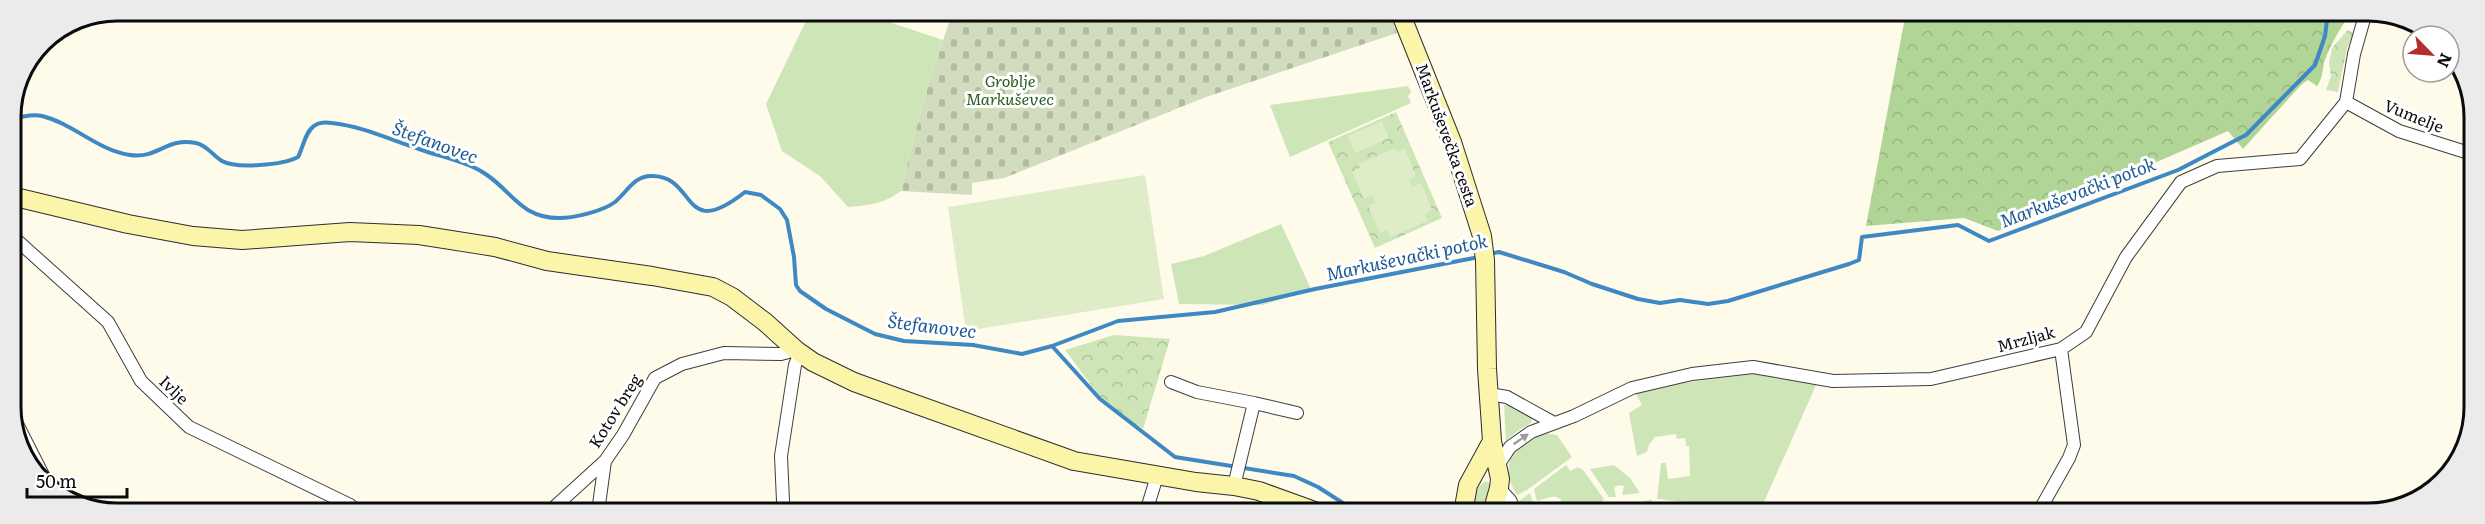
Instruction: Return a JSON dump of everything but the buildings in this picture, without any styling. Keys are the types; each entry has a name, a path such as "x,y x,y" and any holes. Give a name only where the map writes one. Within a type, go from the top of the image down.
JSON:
{"street":[{"name":"Markuševečka cesta","path":"1404,21 1452,142 1480,225 1484,253 1487,369 1492,441 1499,478"},
{"name":"Mrzljak","path":"1499,478 1504,453 1531,432 1574,417 1632,388 1692,374 1753,367 1833,381 1931,379 2061,349 2086,332 2126,257 2181,182 2217,166 2300,159 2346,102 2354,54 2363,21"},
{"name":"Vumelje","path":"2346,102 2399,131 2464,151"},
{"path":"21,198 128,224 193,236 242,240 350,232 419,235 495,247 547,261 713,287 732,297 765,321 798,352 854,382 1074,461 1156,476 1236,481 1292,503"},
{"name":"Ivlje","path":"21,244 108,322 141,381 189,427 346,503"},
{"path":"2044,503 2074,446 2061,349"},
{"path":"783,501 781,456 798,352"},
{"name":"Kotov breg","path":"559,503 605,460 623,435 655,378 682,364 724,353 798,352"},
{"path":"1171,382 1197,392 1297,413"},
{"path":"1490,394 1507,397 1554,423"},
{"path":"1236,481 1254,403"},
{"path":"1464,503 1474,473 1492,441"},
{"path":"598,503 605,460"},
{"path":"1474,473 1488,472 1499,478 1511,503"},
{"path":"1148,503 1156,476"},
{"path":"1494,503 1499,478"}],"green space":[{"path":"806,21 887,21 943,40 927,87 901,191 882,201 848,207 820,176 782,151 766,104"},
{"name":"Groblje Markuševec","path":"950,21 1392,21 1397,33 1206,97 1004,178 972,183 972,195 901,191 927,87"},
{"path":"1904,21 2345,21 2329,49 2317,86 2308,80 2301,85 2243,149 2228,131 1998,231 1964,218 1866,226"},
{"path":"2348,30 2354,34 2347,48 2338,92 2326,90 2331,76 2329,63 2332,48"},
{"path":"1408,86 1411,92 1408,96 1411,103 1290,157 1270,105"},
{"path":"1396,112 1442,218 1375,248 1328,142"},
{"path":"1382,121 1389,138 1355,153 1348,136"},
{"path":"1395,148 1397,152 1405,149 1416,176 1409,180 1412,187 1421,183 1432,210 1425,214 1428,221 1390,237 1387,230 1380,233 1368,206 1375,203 1372,195 1364,199 1352,172 1360,168 1358,164"},
{"path":"1145,175 1164,299 966,331 948,207"},
{"path":"1281,224 1311,289 1263,305 1179,304 1171,264 1204,256"},
{"path":"1114,335 1170,339 1143,429 1107,406 1065,350"},
{"path":"1758,372 1817,383 1763,503 1686,503 1657,499 1661,463 1666,463 1668,479 1690,476 1689,446 1686,446 1685,438 1677,439 1676,434 1655,437 1647,452 1637,456 1629,413 1642,405 1636,394 1650,388"},
{"path":"1504,405 1512,405 1533,416 1531,423 1506,441"},
{"path":"1544,433 1557,435 1572,457 1517,495 1509,474 1512,456 1524,443"},
{"path":"1566,465 1570,471 1578,467 1583,470 1604,499 1601,503 1560,503 1559,498 1553,497 1537,501 1534,489"},
{"path":"1614,465 1630,478 1640,493 1622,495 1624,486 1618,485 1614,488 1616,497 1609,497 1590,469"},
{"path":"1486,481 1492,485 1490,496 1484,503 1473,503 1475,492"},
{"path":"1530,493 1533,503 1520,503 1519,501"},
{"path":"1652,499 1651,503 1639,503"}],"waterway":[{"name":"Markuševački potok","path":"1489,254 1499,252 1564,272 1638,299 1660,303 1680,300 1708,304 1728,301 1859,260 1862,237 1958,225 1989,241 2178,170 2246,135 2315,65 2325,36 2327,21"},
{"name":"Štefanovec","path":"21,117 34,115 54,120 96,143 130,155 148,154 170,145 186,142 203,146 222,161 238,165 260,165 291,160 298,157 306,136 314,126 325,122 343,125 365,130 471,166 487,175 527,209 546,217 573,217 603,208 615,202 635,182 651,176 666,178 676,185 691,203 699,209 710,211 724,206 745,192 761,195 780,209 787,220 794,257 796,285 800,291 826,309 875,334 904,341 973,345 1022,354 1052,346 1100,399 1175,457 1294,476 1318,487 1343,503"},
{"name":"Markuševački potok","path":"1052,346 1118,321 1215,312 1315,289 1479,257"}]}
